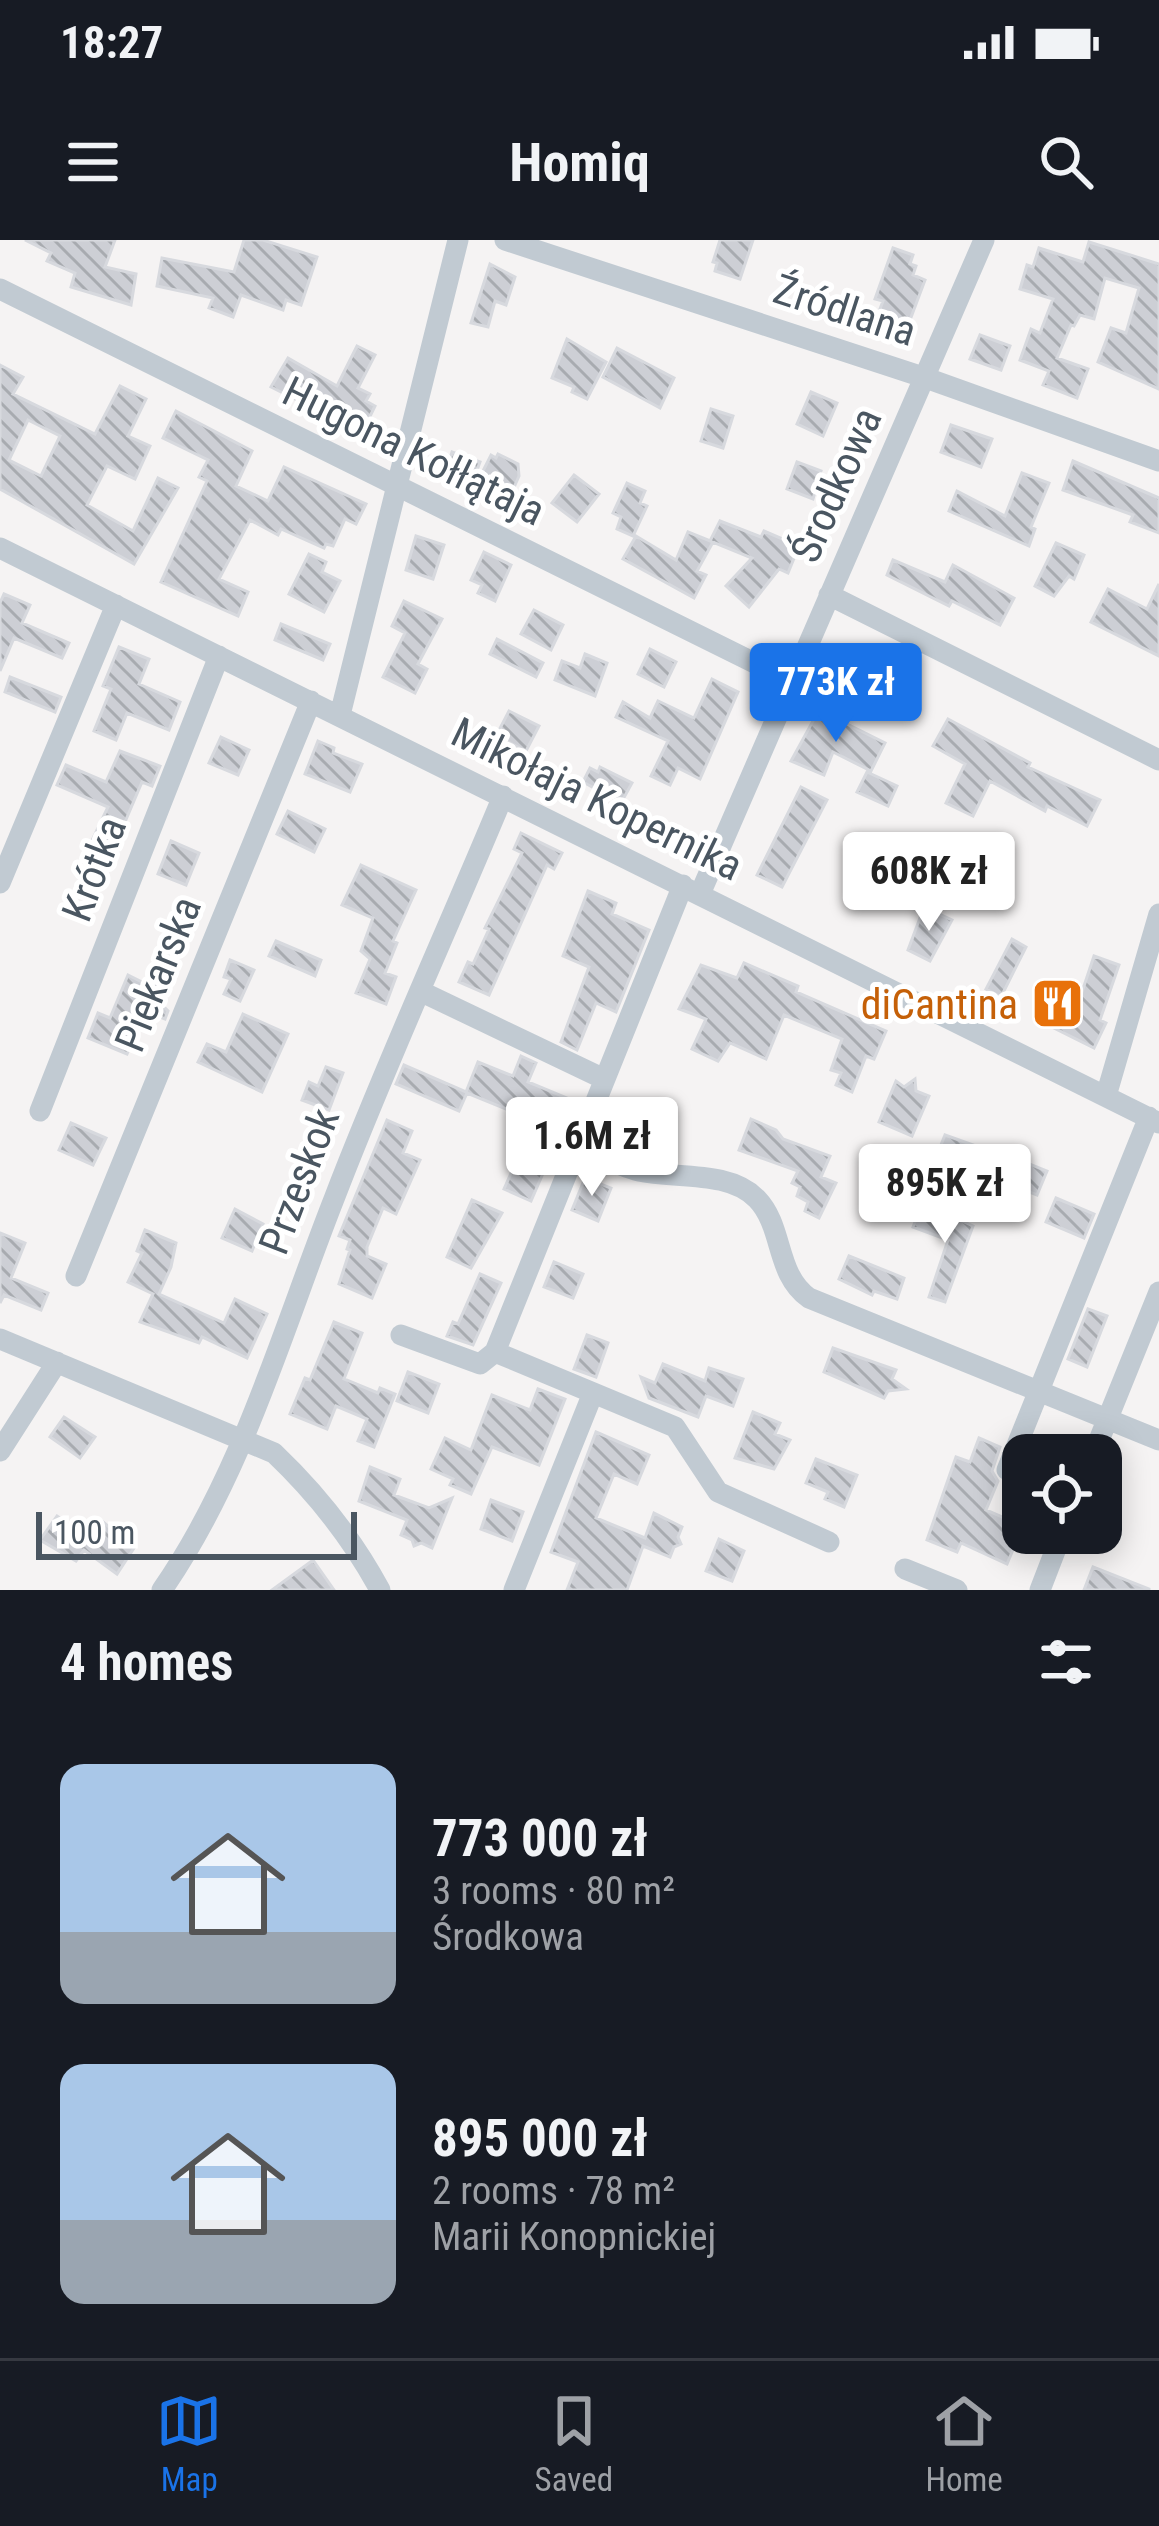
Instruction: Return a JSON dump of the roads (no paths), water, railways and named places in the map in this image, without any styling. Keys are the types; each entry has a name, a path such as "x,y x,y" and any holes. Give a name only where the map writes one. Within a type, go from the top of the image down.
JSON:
{"street":[{"path":"340,715 458,240"},
{"name":"Źródlana","path":"505,240 926,378 1159,461"},
{"name":"Środkowa","path":"495,1352 602,1078 793,682 984,240"},
{"name":"Hugona Kołłątaja","path":"0,289 793,682"},
{"name":"Mikołaja Kopernika","path":"0,548 1154,1120"},
{"path":"829,596 1159,760"},
{"path":"0,883 116,604"},
{"name":"Krótka","path":"40,1111 219,656"},
{"name":"Piekarska","path":"76,1276 311,701"},
{"name":"Przeskok","path":"162,1590 194,1545 243,1440 382,1073 422,992 502,796"},
{"path":"1106,1096 1159,914"},
{"path":"422,992 602,1078"},
{"path":"1022,1434 1154,1120"},
{"path":"577,1146 635,1170 730,1183 746,1190 761,1202 796,1289 808,1298 1159,1440"},
{"path":"1102,1434 1159,1292"},
{"path":"400,1335 480,1364 495,1352 675,1427 718,1492 829,1542"},
{"path":"0,1339 274,1453 299,1477 380,1590"},
{"path":"0,1450 57,1362"},
{"path":"514,1590 593,1393"},
{"path":"1040,1590 1054,1554"},
{"path":"905,1569 957,1590"}],"place":[{"name":"diCantina","path":"1057,1004"}]}
